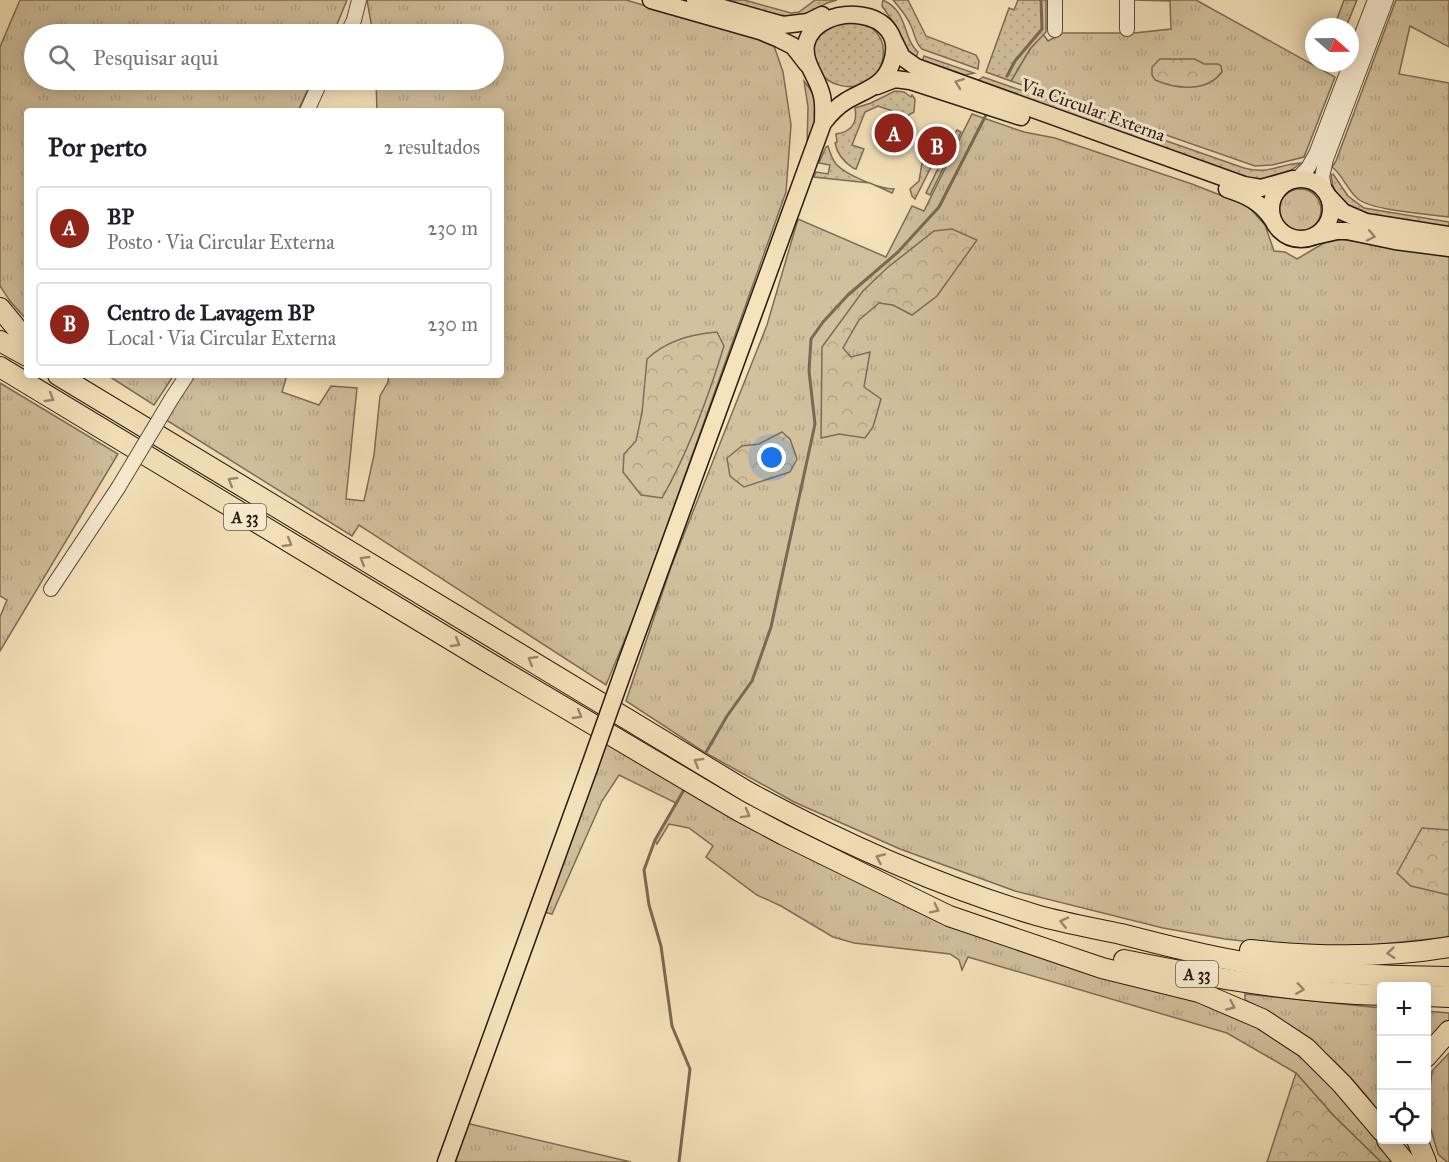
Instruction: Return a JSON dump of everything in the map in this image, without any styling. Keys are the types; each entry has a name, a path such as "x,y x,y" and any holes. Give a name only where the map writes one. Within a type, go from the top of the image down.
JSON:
{"highway":[{"path":"0,308 24,335"},
{"path":"0,341 24,354"},
{"name":"A 33","path":"0,368 286,542 740,811 949,916 1016,938 1181,972 1339,994 1377,995"},
{"name":"A 33","path":"63,378 748,792 817,830 892,863 1038,916 1229,960 1286,968 1397,976 1449,977"},
{"path":"79,378 135,422"},
{"path":"1016,938 1102,968 1199,992 1262,1019 1306,1047 1377,1125"},
{"path":"1140,940 1293,955 1365,955 1449,947"},
{"path":"1431,996 1449,997"},
{"path":"1431,1051 1449,1031"},
{"path":"1391,1144 1406,1162"},
{"path":"1419,1144 1426,1162"}],"main road":[{"path":"651,0 760,31 779,39 793,46 815,77 835,92 860,93"},
{"path":"446,1162 823,123 837,107 876,86 888,73 891,65 894,48 886,24 880,18 853,3 808,22 783,25 695,0"},
{"path":"877,0 880,18"},
{"path":"823,123 822,94 807,61 806,44 812,27 826,13"},
{"name":"Via Circular Externa","path":"893,40 902,57 916,67 1244,185 1261,188 1295,179"},
{"name":"Via Circular Externa","path":"876,86 896,79 910,81 1008,112 1240,193 1265,208 1272,219"},
{"path":"1449,235 1366,222 1343,212 1313,180 1295,179 1283,184 1276,191 1270,209 1277,228 1293,238 1304,239 1337,231 1347,231 1395,241 1449,248"},
{"path":"1314,236 1323,230 1330,217 1331,206 1327,194"}],"street":[{"path":"352,24 359,0"},
{"path":"1055,0 1055,30"},
{"path":"1127,0 1127,29"},
{"path":"1295,179 1308,168 1316,154 1375,0"},
{"path":"1327,194 1322,177 1326,159 1386,0"},
{"path":"308,108 316,90"},
{"path":"51,589 118,488 185,378"}],"green space":[{"path":"20,0 347,0 337,24 24,24 24,90 307,90 299,108 24,108 24,317 0,286 0,47"},
{"path":"367,0 626,0 773,43 783,72 791,125 786,192 637,610 606,685 359,525 352,536 163,418 190,378 286,378 282,392 319,405 331,386 357,388 346,499 364,501 374,455 380,396 389,378 504,378 504,108 377,108 376,90 504,90 504,24 371,24"},
{"path":"719,0 744,0 791,13 799,12 815,0 837,0 793,21"},
{"path":"883,0 897,11 901,18 909,40 918,52 915,61 904,51 896,26 882,6"},
{"path":"893,0 908,0 926,36 976,55 979,61 978,69 922,49 907,19"},
{"path":"1018,0 1046,0 1046,32 1030,49 1011,81 986,72 1009,8 1014,10"},
{"path":"1134,0 1196,0 1305,60 1305,72 1326,72 1335,77 1304,157 1272,165 1255,166 1011,81 1030,49 1043,34 1048,41 1063,33 1134,33 1171,29 1170,1"},
{"path":"1344,0 1357,0 1350,18 1337,18"},
{"path":"1396,0 1449,0 1449,47 1410,26 1399,74 1449,83 1449,217 1388,209 1366,203 1354,195 1332,167"},
{"path":"858,18 878,34 883,44 883,58 877,73 866,82 854,86 840,85 828,80 818,70 814,57 816,40 826,25"},
{"path":"924,56 974,73 965,75 936,65 921,64"},
{"path":"1160,59 1195,59 1204,64 1218,64 1222,72 1215,79 1199,86 1172,86 1155,80 1152,75 1152,67"},
{"path":"983,77 1244,168 1267,170 1301,163 1288,172 1273,177 1241,176 976,82"},
{"path":"804,81 811,90 817,106 816,120 807,148 808,107"},
{"path":"895,91 904,92 911,97 912,95 915,99 914,112 907,116 878,106 865,112 852,145 864,149 856,169 853,168 837,151 836,134 852,126 855,108"},
{"path":"972,114 1024,132 1055,138 1192,184 1248,206 1265,225 1274,251 1285,252 1297,259 1324,243 1341,239 1449,256 1449,937 1325,950 1225,939 1163,928 1015,891 900,849 794,802 704,752 626,701 671,567 767,325 798,219 886,257 912,206 924,211"},
{"path":"957,130 961,132 930,195 926,193"},
{"path":"828,146 836,164 847,173 869,183 814,177 816,172 828,174 830,165 819,163"},
{"path":"922,163 931,167 915,199 910,189 919,181"},
{"path":"1333,174 1348,196 1364,208 1449,222 1449,230 1390,222 1350,210 1333,187 1331,175"},
{"path":"872,184 888,188 894,189 892,193"},
{"path":"1300,189 1308,190 1315,195 1320,202 1320,218 1315,225 1308,230 1300,231 1292,230 1285,225 1280,218 1279,210 1280,202 1285,195 1292,190"},
{"path":"952,229 977,240 937,296 912,315 893,305 879,303 859,320 843,348 851,357 870,352 864,387 881,399 873,427 865,438 839,434 821,438 822,347 863,291 887,268 934,231"},
{"path":"717,332 724,346 681,462 662,498 641,495 623,472 624,454 636,441 642,413 647,359 670,343"},
{"path":"112,378 172,378 154,405"},
{"path":"0,383 118,454 0,651 0,617 7,600 0,596"},
{"path":"782,432 790,439 797,459 790,472 744,487 730,476 727,458 742,446 759,444"},
{"path":"604,741 763,833 916,911 1026,952 1150,985 1257,1021 1303,1051 1359,1111 1377,1136 1377,1144 1383,1144 1396,1162 1381,1162 1333,1115 1296,1073 1227,1033 968,957 962,970 959,960 950,954 854,943 833,937 781,906 757,895 706,857 713,846 689,828 669,824 657,844 655,840 676,803 619,775 602,801 552,914 544,912"},
{"path":"1422,828 1449,830 1449,895 1411,886 1397,873"},
{"path":"1245,994 1377,1008 1377,1109 1353,1080 1320,1049 1284,1022 1245,1000"},
{"path":"1431,1011 1449,1013 1449,1024 1431,1038"},
{"path":"1449,1053 1449,1162 1438,1154 1431,1130 1432,1071"},
{"path":"1296,1073 1333,1115 1381,1162 1267,1162"},
{"path":"466,1123 631,1162 452,1162"}],"waterway":[{"path":"1007,76 1015,61 1042,29 1041,0"},
{"path":"705,754 727,716 752,681 771,627 815,424 809,371 811,339 848,295 898,252 939,207 986,115"},
{"path":"679,1162 690,1069 672,1026 661,946 649,905 644,870 655,840 685,788"}],"place":[{"name":"BP","path":"894,133"},
{"name":"Centro de Lavagem BP","path":"937,146"}]}
